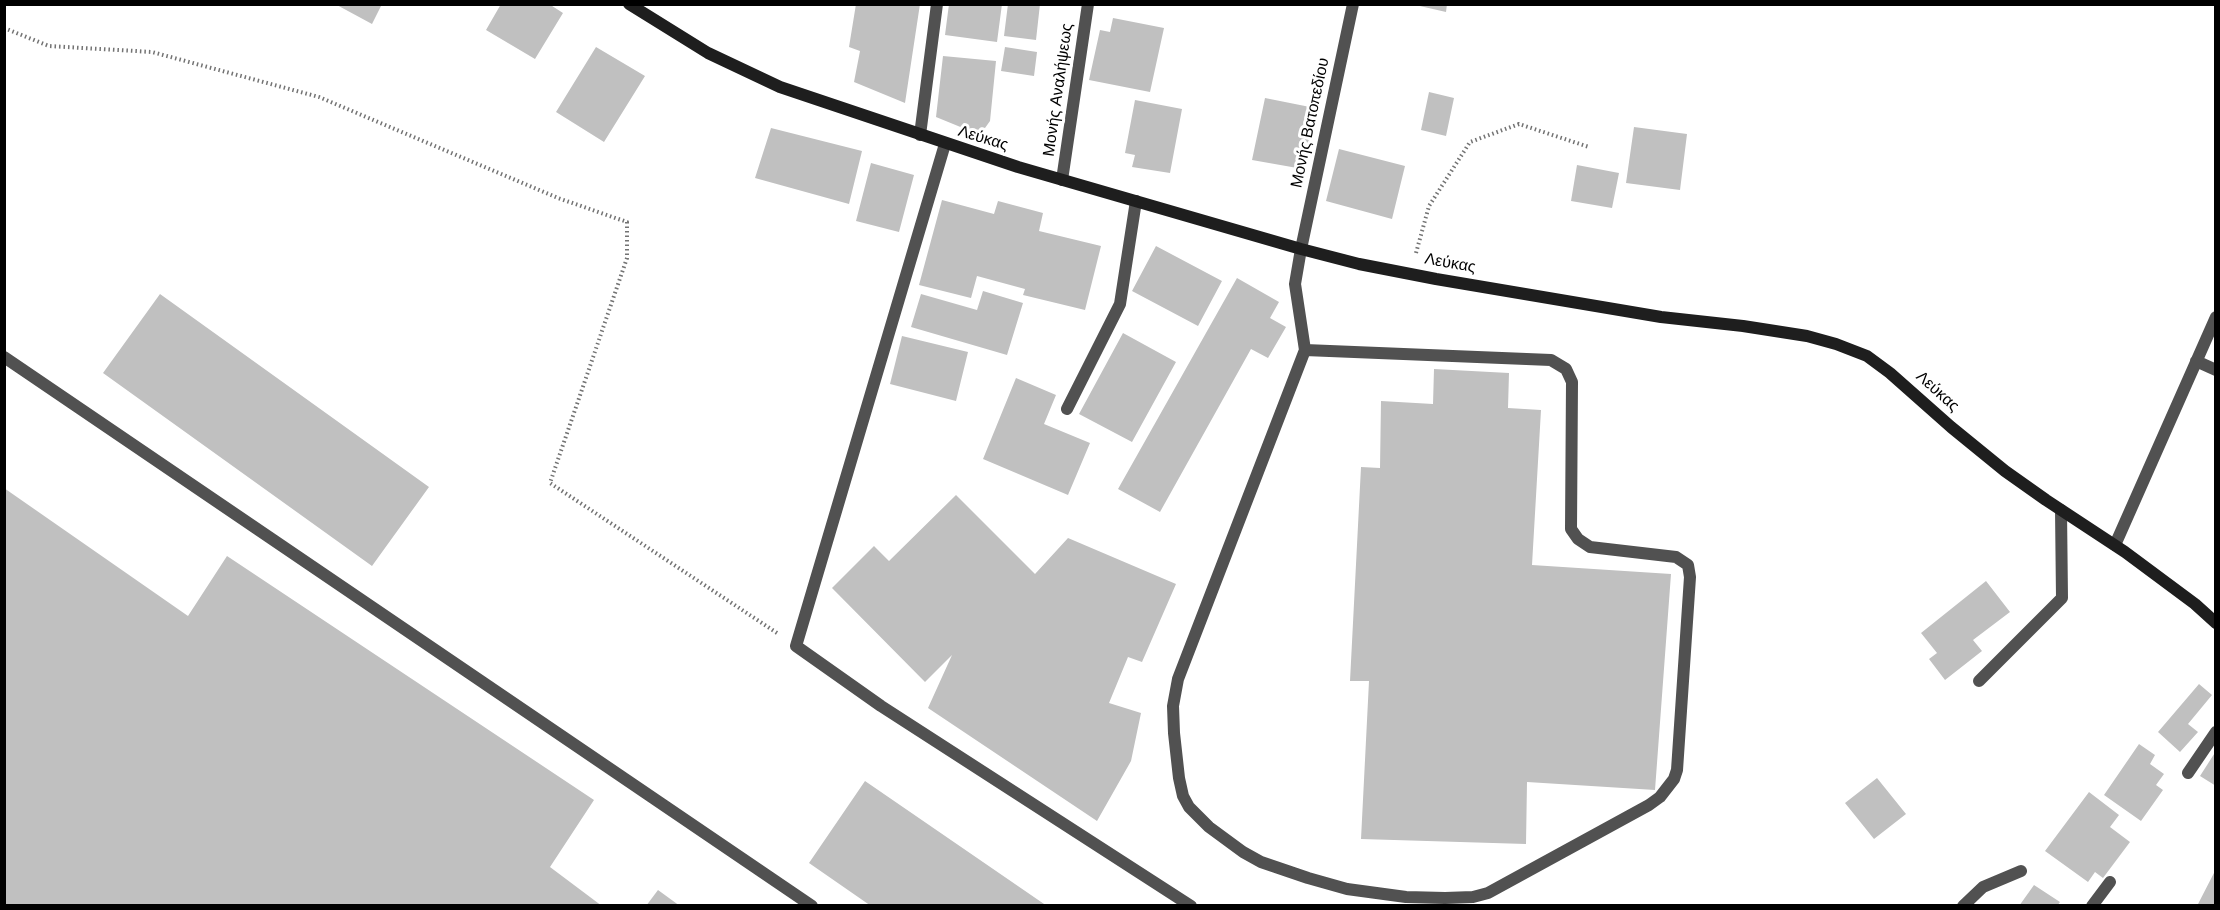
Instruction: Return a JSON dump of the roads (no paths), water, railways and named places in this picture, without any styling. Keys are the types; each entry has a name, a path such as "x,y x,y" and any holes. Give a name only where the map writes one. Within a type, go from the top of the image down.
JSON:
{"street":[{"path":"920,135 937,4"},
{"name":"Μονής Αναλήψεως","path":"1062,180 1088,4"},
{"name":"Μονής Βατοπεδίου","path":"1305,350 1295,284 1353,4"},
{"name":"Λεύκας","path":"633,6 708,53 780,87 945,144 1301,249 1410,274 1627,312 1807,336 1867,356 1981,451 2061,510 2152,571 2216,623"},
{"path":"945,144 796,646 890,711 1191,906"},
{"path":"1067,409 1120,304 1136,201"},
{"path":"2115,545 2216,317"},
{"path":"1305,350 1551,360 1566,369 1572,382 1571,529 1578,539 1590,547 1676,557 1688,565 1690,577 1677,770 1674,779 1660,797 1649,805 1488,893 1473,897 1406,897 1347,890 1308,878 1261,862 1243,852 1209,827 1189,807 1183,796 1174,733 1173,706 1178,679 1305,350"},
{"path":"4,357 812,906"},
{"path":"2196,361 2216,370"},
{"path":"1979,681 2062,598 2061,510"},
{"path":"2188,773 2216,732"},
{"path":"1963,906 1983,887 2021,871"},
{"path":"2092,906 2110,882"}]}
